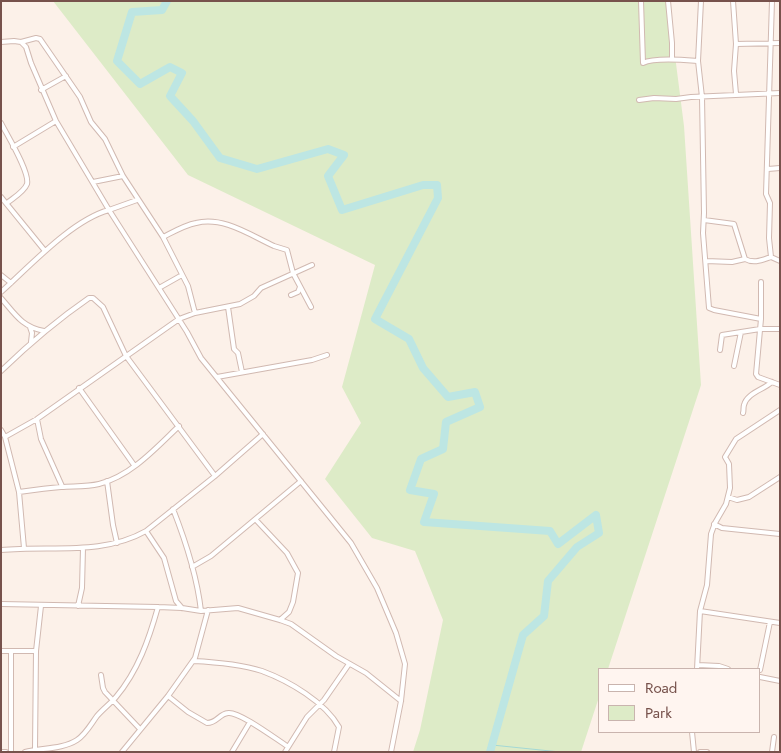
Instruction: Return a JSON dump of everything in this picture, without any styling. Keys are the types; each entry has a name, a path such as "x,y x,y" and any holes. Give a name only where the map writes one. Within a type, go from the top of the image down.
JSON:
{"street":[{"path":"641,1 643,62 647,60 672,59 698,61"},
{"path":"668,1 672,59"},
{"path":"701,1 698,61 702,97 703,233 709,308 761,320"},
{"path":"733,1 736,44 734,71 736,94"},
{"path":"771,257 769,238 770,203 766,194 772,1"},
{"path":"1,42 21,42 40,38 80,97 91,122 105,139 137,200 163,237 188,286 195,313"},
{"path":"21,42 26,47 41,90 56,121 109,210 179,318 201,358 351,543 377,588 396,633 404,658 405,676 402,701 391,752"},
{"path":"736,44 780,43"},
{"path":"41,90 66,76"},
{"path":"639,100 780,93"},
{"path":"13,147 56,121"},
{"path":"1,123 26,171 27,183 7,203"},
{"path":"768,169 780,168"},
{"path":"93,182 123,176"},
{"path":"1,197 45,251"},
{"path":"1,292 45,251 87,220 137,200"},
{"path":"704,220 734,224 745,259"},
{"path":"163,237 194,223 211,222 230,225 287,250 293,273 311,308"},
{"path":"706,261 732,262 745,259 757,261 771,257 780,262"},
{"path":"5,437 37,419 179,318 240,304 254,296 261,288 312,264"},
{"path":"1,275 11,283"},
{"path":"159,288 182,275"},
{"path":"761,282 761,320 756,374 758,377 780,385"},
{"path":"291,295 298,292 300,289 299,284"},
{"path":"1,298 13,313 30,327 44,331"},
{"path":"1,370 44,331 89,298 93,298 103,307 126,356 215,476"},
{"path":"228,307 234,349 238,353 242,372"},
{"path":"30,327 32,332 30,343"},
{"path":"720,350 722,335 760,329 780,329"},
{"path":"734,366 741,332"},
{"path":"217,377 312,360 327,355"},
{"path":"743,413 744,405 749,396 772,382"},
{"path":"79,388 134,465"},
{"path":"725,668 719,666 698,667 700,611 706,585 709,547 714,524 728,498 730,488 729,464 724,457 736,438 780,410"},
{"path":"37,419 41,439 62,486"},
{"path":"19,492 62,486 82,487 107,481 123,474 179,426"},
{"path":"1,430 5,437 19,492 24,548"},
{"path":"1,550 83,548 124,542 146,530 215,476 263,434"},
{"path":"728,498 737,500 749,497 780,477"},
{"path":"107,481 112,525 117,542"},
{"path":"192,567 211,556 301,481"},
{"path":"173,509 198,586 201,612"},
{"path":"256,520 287,553 298,573 293,602 289,612 280,620"},
{"path":"714,524 722,528 780,534"},
{"path":"146,530 164,558 176,601 182,608"},
{"path":"78,606 82,588 83,548"},
{"path":"1,604 158,607 182,608 201,612 238,608 280,620 302,631 349,664 366,673 402,701"},
{"path":"35,750 36,651 40,606"},
{"path":"25,752 57,747 78,739 125,684 150,638 158,607"},
{"path":"122,752 168,696 193,661 208,610"},
{"path":"700,611 780,623"},
{"path":"760,668 770,622"},
{"path":"1,651 36,651"},
{"path":"11,651 11,752"},
{"path":"193,661 244,667 262,672 297,689 320,704 333,716 339,727 334,752"},
{"path":"284,752 307,717 320,704 349,664"},
{"path":"101,676 102,688 140,729"},
{"path":"761,677 780,681"},
{"path":"168,696 188,712 207,723 216,721 226,712 238,714 287,746"},
{"path":"232,752 250,722"},
{"path":"692,733 694,752"},
{"path":"772,752 774,736"},
{"path":"1,752 6,752"},
{"path":"700,752 707,752"}],"green space":[{"path":"53,1 668,1 684,126 701,385 608,668 598,668 598,700 581,752 413,752 420,730 443,620 415,551 372,538 325,479 361,423 342,387 375,265 188,175"}],"waterway":[{"path":"167,1 162,10 132,12 117,61 140,84 170,67 182,73 170,96 193,121 220,158 257,169 328,149 344,155 328,176 342,210 423,185 437,185 438,198 375,319 409,339 423,368 448,397 475,392 480,407 446,422 443,449 421,459 410,490 434,494 424,522 550,531 558,544 596,515 599,533 577,547 548,581 544,616 523,635 490,752"},
{"path":"492,745 560,752"}]}
